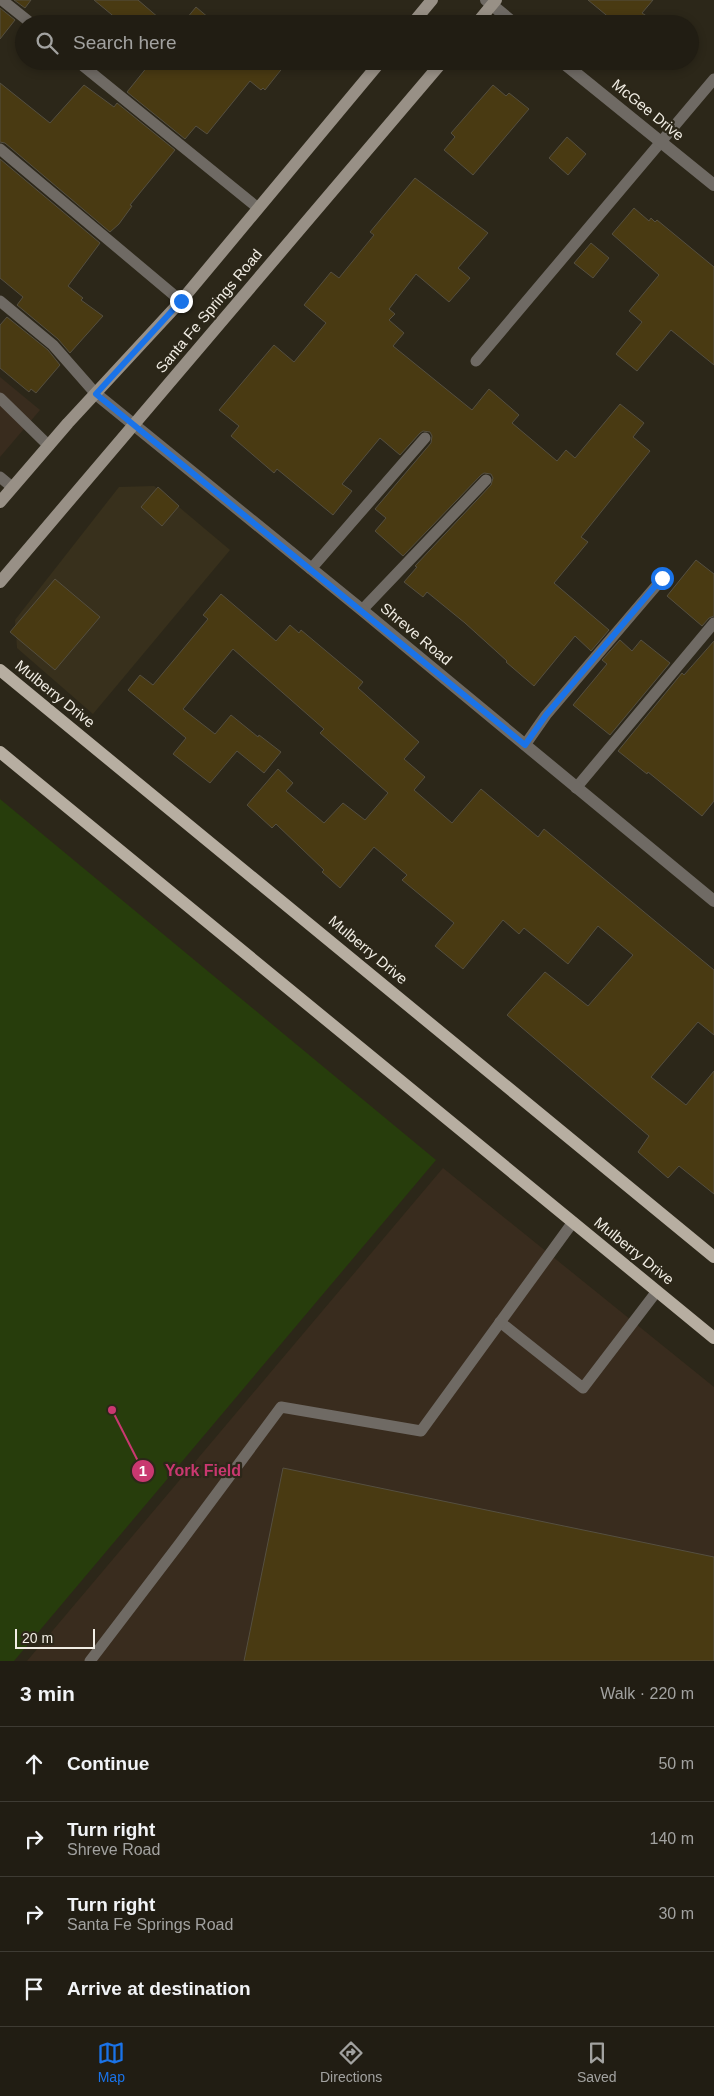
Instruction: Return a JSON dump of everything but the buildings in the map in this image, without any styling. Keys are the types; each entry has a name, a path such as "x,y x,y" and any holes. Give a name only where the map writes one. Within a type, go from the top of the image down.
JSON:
{"main road":[{"path":"420,15 432,0"},
{"path":"482,15 491,2"},
{"name":"Santa Fe Springs Road","path":"0,502 181,301 373,70"},
{"name":"Santa Fe Springs Road","path":"0,582 435,70"},
{"name":"Mulberry Drive","path":"0,670 714,1257"},
{"name":"Mulberry Drive","path":"0,752 714,1338"}],"street":[{"path":"491,2 505,15"},
{"name":"McGee Drive","path":"573,70 714,185"},
{"name":"Shreve Road","path":"96,394 362,610 714,901"}],"lane":[{"path":"2,0 21,15"},
{"path":"89,70 258,208"},
{"path":"476,361 714,79"},
{"path":"0,149 181,301"},
{"path":"0,301 53,345 96,394"},
{"path":"0,398 49,446"},
{"path":"311,569 425,438"},
{"path":"0,478 12,488"},
{"path":"362,610 486,480"},
{"path":"525,745 546,715 662,578"},
{"path":"576,788 714,623"},
{"path":"90,1661 281,1407 421,1431 573,1222"},
{"path":"500,1322 583,1388 657,1291"}],"shaded area":[{"path":"0,377 40,410 0,457"},
{"path":"154,486 230,550 93,714 17,648 15,620 119,487"},
{"path":"443,1168 714,1387 714,1661 27,1661"}],"green space":[{"path":"0,799 436,1160 14,1661 0,1661"}],"place":[{"name":"York Field","path":"112,1410"}],"route":[{"path":"181,301 96,394 525,745 546,715 662,578"}]}
